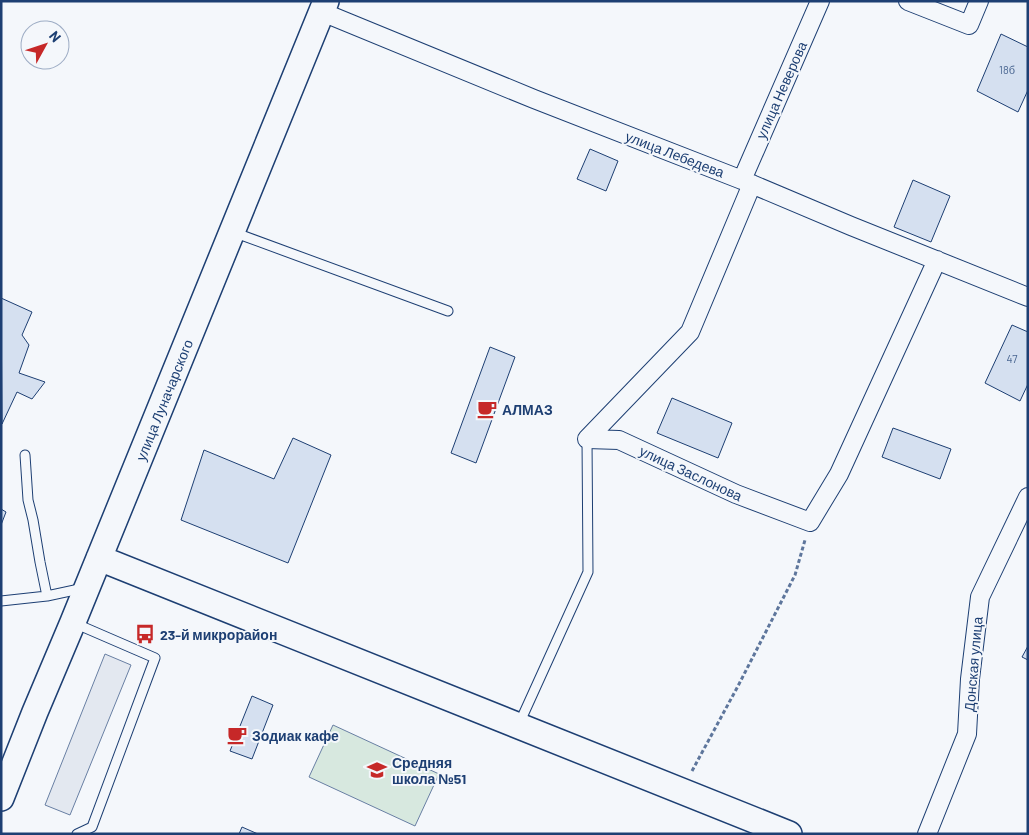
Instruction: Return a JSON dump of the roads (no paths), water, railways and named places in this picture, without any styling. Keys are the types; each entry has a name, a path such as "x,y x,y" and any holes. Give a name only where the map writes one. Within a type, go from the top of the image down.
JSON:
{"main road":[{"name":"улица Луначарского","path":"1,798 10,766 73,622 324,7"},
{"path":"99,558 789,834"}],"street":[{"name":"улица Неверова","path":"747,182 820,1"},
{"path":"908,1 969,25 980,1"},
{"name":"улица Лебедева","path":"324,7 534,99 747,182 1028,297"},
{"path":"587,439 690,332 747,182"},
{"name":"улица Заслонова","path":"587,439 620,440 736,494 810,522 838,474 937,260"},
{"name":"Донская улица","path":"927,834 967,734 970,679 980,597 1028,496"}],"lane":[{"path":"232,232 448,311"},
{"path":"518,726 588,572 587,439"},
{"path":"25,455 28,500 47,596"},
{"path":"1,601 47,596 87,587"},
{"path":"73,622 155,658 92,827 77,834"}],"place":[{"name":"АЛМАЗ","path":"487,409"},
{"name":"23-й микрорайон","path":"145,634"},
{"name":"Зодиак кафе","path":"237,735"},
{"name":"Средняя школа №51","path":"377,770"}]}
